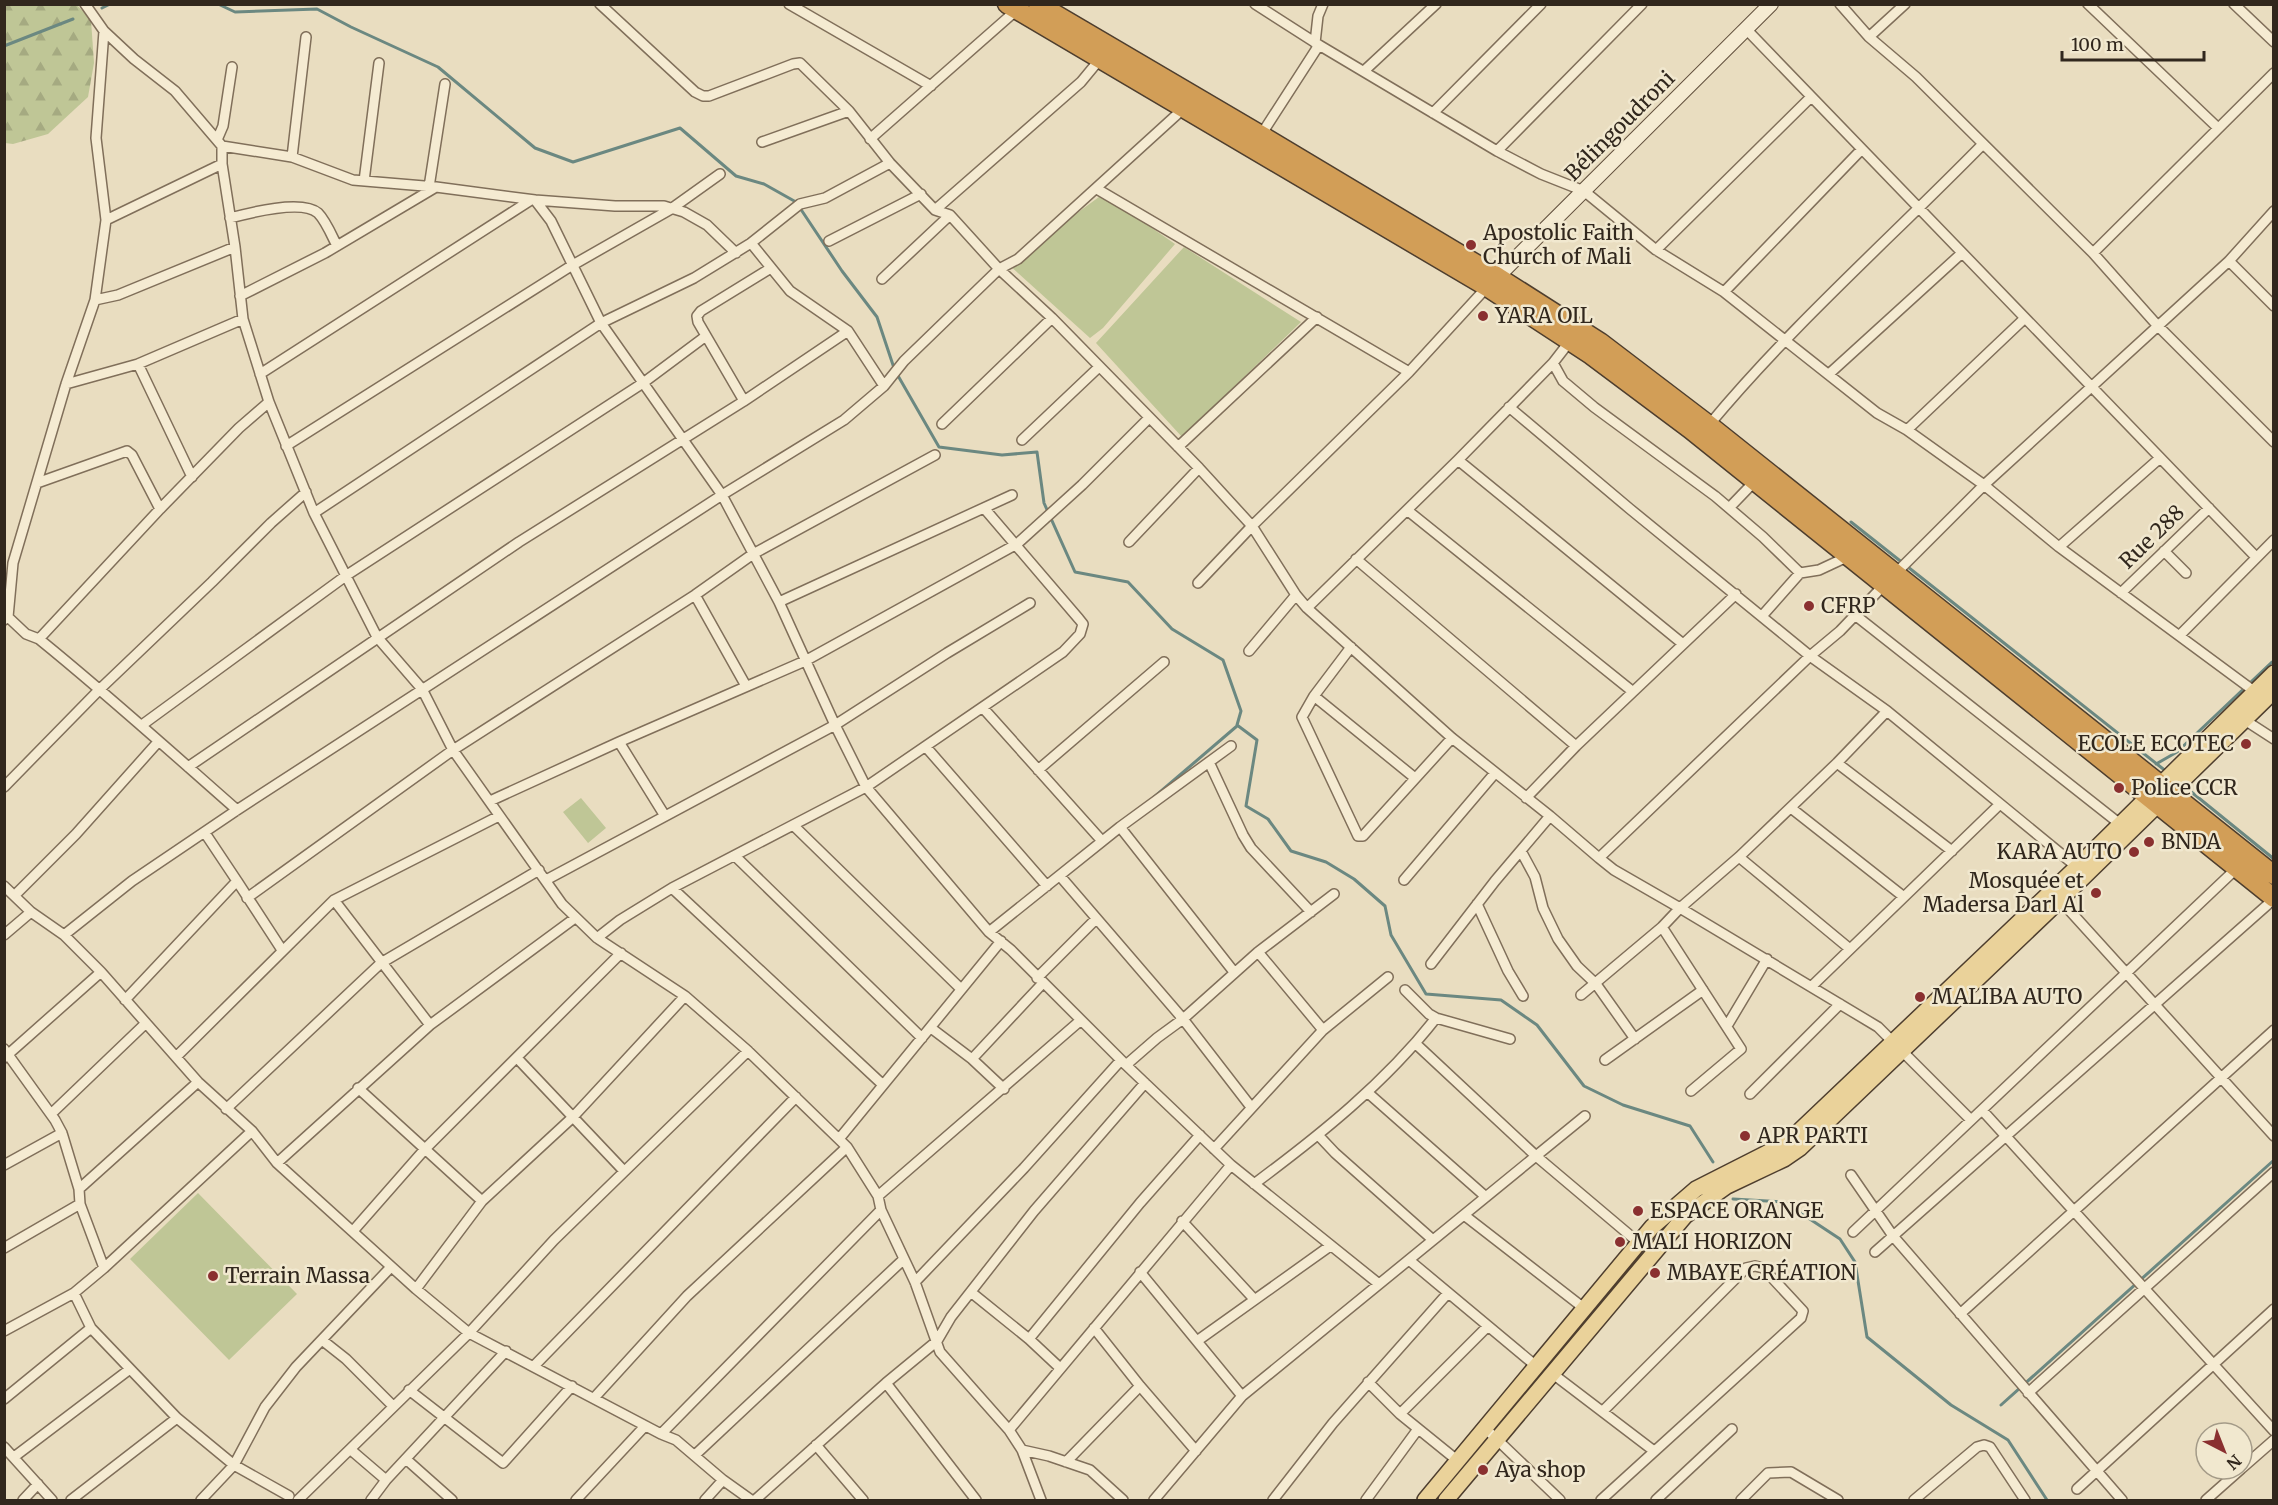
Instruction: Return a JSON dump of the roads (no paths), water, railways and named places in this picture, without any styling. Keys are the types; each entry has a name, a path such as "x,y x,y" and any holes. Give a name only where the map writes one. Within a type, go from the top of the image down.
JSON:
{"highway":[{"path":"1038,4 1261,135 1492,282 1634,386 1849,556 1890,579"},
{"path":"1016,6 1182,109 1600,342 1709,425 1890,579 2159,795 2274,875"},
{"path":"2159,795 2237,868 2274,898"}],"main road":[{"path":"1425,1500 1652,1227 1696,1189 1767,1154 1791,1139 1898,1046 2060,900 2159,795 2238,716 2264,694 2274,673"},
{"path":"1446,1500 1685,1216 1720,1191 1784,1159 1800,1148 1898,1046 2120,824 2159,795"}],"street":[{"path":"86,4 104,31 134,59 175,91 219,143 292,157 353,180 533,200 615,206 653,205 671,208 684,212 707,225 736,253"},
{"path":"600,4 695,92 703,96 709,96 800,63 849,111 890,163 935,210 950,215 999,269 1052,318 1252,526 1296,595 1307,608 1452,738 1614,870 1878,1027 1971,1120"},
{"path":"789,4 931,86"},
{"path":"1255,4 1317,44 1497,151 1541,174 1584,191 1656,250 1724,292 1877,413 1906,430 1984,485 2059,547 2180,636 2264,694"},
{"path":"1261,135 1317,44 1318,16 1323,4"},
{"path":"1433,112 1541,4"},
{"path":"1497,151 1642,4"},
{"name":"Bélingoudroni","path":"1492,282 1771,4"},
{"path":"1840,4 1869,37 1916,77 2093,253 2157,325 2274,442"},
{"path":"1869,37 1905,4"},
{"path":"2088,4 2218,128"},
{"path":"2234,4 2274,42"},
{"path":"870,139 931,86 1016,6"},
{"path":"1364,71 1433,6"},
{"path":"1746,29 2256,557"},
{"path":"104,31 96,138 106,220 95,300 66,384 13,563 6,619 26,634 39,639 100,688 237,810"},
{"path":"292,157 306,38"},
{"path":"935,210 1081,81 1100,59"},
{"path":"364,181 379,63"},
{"path":"232,67 224,126 219,143 235,247 243,319 269,402 286,446 315,513 377,637 422,689 453,750 562,904 597,938 685,996 748,1051 847,1147 878,1196 881,1210 915,1282 940,1352 1009,1430 1022,1450 1041,1500"},
{"path":"2093,253 2274,73"},
{"path":"432,187 445,84"},
{"path":"1656,250 1811,97"},
{"path":"64,935 132,881 237,810 722,495 844,420 884,386 904,361 999,269 1018,259 1182,109"},
{"path":"762,142 849,111"},
{"path":"1709,425 1785,339 1982,145"},
{"path":"1724,292 1862,149"},
{"path":"315,513 601,323 694,278 751,243 797,207 825,198 890,163"},
{"path":"106,220 222,164"},
{"path":"286,446 571,266 671,208 720,174"},
{"path":"240,296 337,246 432,187"},
{"path":"1097,189 1408,372"},
{"path":"829,241 921,194"},
{"path":"533,200 551,221 571,266 601,323 722,495 779,602 866,787 989,932 1001,941 1231,1165 1379,1284"},
{"path":"260,374 533,200"},
{"path":"230,218 259,211 310,208 320,214 337,246"},
{"path":"1599,858 1855,615 1984,485 2229,261 2274,211"},
{"path":"882,279 950,215"},
{"path":"751,243 790,291 848,331 884,386"},
{"path":"95,300 118,295 235,247"},
{"path":"1829,374 1962,253"},
{"path":"2229,261 2274,306"},
{"path":"744,401 698,322 697,316 701,311 771,268"},
{"path":"1198,583 1252,526 1408,372 1492,282"},
{"path":"1178,447 1317,317"},
{"path":"942,424 1052,318"},
{"path":"1906,430 2025,318"},
{"path":"66,384 138,364 243,319"},
{"path":"188,767 519,542 744,401 848,331"},
{"path":"142,725 347,575 643,383 706,336"},
{"path":"1307,608 1458,460 1553,363 1570,341"},
{"path":"1553,363 1563,381 1594,407 1729,508 1800,573"},
{"path":"138,364 192,477"},
{"path":"1022,440 1099,367"},
{"path":"39,639 160,509 239,428 269,402"},
{"path":"1509,407 1629,509 1810,656 1887,711 2077,867"},
{"path":"490,801 805,661 1017,544 1082,485 1149,418"},
{"path":"37,483 127,451 132,455 160,509"},
{"path":"247,898 453,750 695,595 753,554 935,455"},
{"path":"2059,547 2160,458"},
{"path":"1458,460 1683,644"},
{"path":"1129,542 1198,468"},
{"path":"1729,508 1755,481"},
{"path":"4,787 100,688 306,492"},
{"path":"779,602 1012,495"},
{"path":"597,938 620,920 672,888 866,787 1062,652 1083,628 1079,619 984,508"},
{"name":"Rue 288","path":"2121,593 2209,508"},
{"path":"1407,510 1632,692"},
{"path":"2180,636 2274,540"},
{"path":"2164,551 2186,573"},
{"path":"1762,616 1800,573 1819,570 1849,556"},
{"path":"1356,559 1576,746"},
{"path":"1526,798 1576,746 1736,594"},
{"path":"695,595 746,686"},
{"path":"1249,651 1296,595"},
{"path":"546,880 835,725 1030,603"},
{"path":"1855,615 2120,824"},
{"path":"1351,647 1314,696 1302,717 1358,836 1363,836 1452,738"},
{"path":"1038,770 1164,662"},
{"path":"1314,696 1415,778"},
{"path":"983,708 1102,842"},
{"path":"1581,995 1662,927 1791,808 1887,711"},
{"path":"2238,716 2274,739"},
{"path":"15,895 76,834 158,742"},
{"path":"619,742 665,816"},
{"path":"989,932 1120,827 1231,746"},
{"path":"926,747 1047,886"},
{"path":"1209,762 1251,848 1311,912"},
{"path":"1837,763 1952,851"},
{"path":"1404,880 1495,773"},
{"path":"1812,986 2000,804"},
{"path":"1791,808 1904,897"},
{"path":"176,1057 334,900 499,816"},
{"path":"1431,964 1550,816"},
{"path":"793,825 961,989"},
{"path":"1120,827 1234,972"},
{"path":"205,833 282,950"},
{"path":"1521,851 1535,877 1543,908 1558,939 1577,966 1596,984 1635,1039"},
{"path":"735,856 922,1038"},
{"path":"1739,856 1850,949"},
{"path":"1853,1232 2237,868"},
{"path":"226,1109 381,963 539,870"},
{"path":"1060,876 1183,1019 1251,1107"},
{"path":"125,1000 237,881"},
{"path":"4,886 31,912 64,935 101,972 198,1082 252,1131 277,1163 391,1267 469,1333 676,1440 723,1480 753,1500 937,1341 951,1317 1034,1211 1145,1083"},
{"path":"672,888 882,1084"},
{"path":"915,1282 1124,1062 1183,1019 1258,952 1334,894"},
{"path":"1875,1252 2274,898"},
{"path":"334,900 430,1025"},
{"path":"2060,900 2274,1136"},
{"path":"1477,904 1508,971 1523,996"},
{"path":"4,935 31,912"},
{"path":"277,1163 430,1025 575,918"},
{"path":"972,1059 1096,919"},
{"path":"1662,927 1741,1049 1691,1090"},
{"path":"839,1138 1001,941"},
{"path":"1258,952 1323,1030"},
{"path":"353,1231 425,1149 621,953"},
{"path":"1727,1026 1767,959"},
{"path":"101,972 6,1054 51,1114 62,1133 79,1189 80,1204 104,1268"},
{"path":"1214,1149 1323,1030 1388,976"},
{"path":"1404,990 1436,1018 1510,1039"},
{"path":"1605,1060 1703,990"},
{"path":"416,1289 482,1201 573,1117 685,996"},
{"path":"1750,1094 1840,1004"},
{"path":"1254,1184 1319,1136 1416,1044 1436,1018"},
{"path":"878,1196 1081,1020"},
{"path":"51,1114 146,1023"},
{"path":"931,1028 972,1059 1004,1089"},
{"path":"1960,1314 2274,1030"},
{"path":"1416,1044 1536,1156 1639,1243"},
{"path":"74,1293 91,1328 177,1418 234,1465 291,1499 351,1450 469,1333 554,1240 748,1051"},
{"path":"517,1058 624,1171"},
{"path":"79,1189 198,1082"},
{"path":"358,1088 482,1201"},
{"path":"1366,1092 1486,1197"},
{"path":"534,1366 796,1097"},
{"path":"1982,1110 2274,1431"},
{"path":"1154,1500 1242,1396 1585,1116"},
{"path":"4,1331 74,1293 252,1131"},
{"path":"4,1165 62,1133"},
{"path":"1029,1339 1140,1203 1200,1135"},
{"path":"1319,1136 1433,1240"},
{"path":"594,1398 687,1296 847,1147"},
{"path":"1009,1430 1231,1165"},
{"path":"2028,1393 2274,1172"},
{"path":"1851,1175 1893,1236 2122,1500"},
{"path":"4,1248 80,1204"},
{"path":"661,1434 881,1210"},
{"path":"1464,1215 1585,1309"},
{"path":"1182,1221 1254,1299"},
{"path":"1207,1334 1330,1246"},
{"path":"1197,1341 1330,1246"},
{"path":"695,1455 904,1259"},
{"path":"1408,1260 1536,1365"},
{"path":"1601,1500 1801,1318 1803,1311 1763,1268 1755,1266 1746,1268 1603,1411"},
{"path":"201,1500 234,1465 265,1407 296,1367 391,1267"},
{"path":"1140,1272 1242,1396"},
{"path":"972,1293 1029,1339 1060,1368"},
{"path":"1273,1500 1333,1423 1448,1293"},
{"path":"2077,1489 2274,1309"},
{"path":"1400,1414 1488,1326"},
{"path":"4,1399 91,1328"},
{"path":"1094,1328 1196,1451"},
{"path":"322,1340 346,1359 393,1406"},
{"path":"371,1500 386,1480 506,1351"},
{"path":"14,1457 130,1369"},
{"path":"1553,1374 1654,1451"},
{"path":"1368,1382 1400,1414 1458,1461"},
{"path":"886,1383 976,1500"},
{"path":"409,1390 503,1463 572,1386"},
{"path":"1066,1462 1140,1386"},
{"path":"71,1500 177,1418"},
{"path":"576,1500 645,1426"},
{"path":"1485,1428 1560,1500"},
{"path":"1366,1500 1418,1429"},
{"path":"1656,1500 1732,1429"},
{"path":"2254,1458 2274,1440"},
{"path":"816,1445 863,1500"},
{"path":"1914,1500 1977,1447 1984,1445 1990,1447 2025,1500"},
{"path":"4,1446 52,1500"},
{"path":"351,1450 386,1480"},
{"path":"1022,1450 1090,1470 1124,1500"},
{"path":"407,1460 452,1500"},
{"path":"1741,1500 1768,1473 1791,1472 1836,1500"},
{"path":"705,1500 723,1480"},
{"path":"2206,1500 2228,1481"},
{"path":"23,1500 38,1484"}],"waterway":[{"path":"102,8 110,4"},
{"path":"218,4 235,12 317,9 438,67 535,148 573,162 680,128 736,176 764,184 796,202 842,271 877,317 894,368"},
{"path":"4,46 73,19"},
{"path":"897,374 939,447 1002,455 1037,452 1044,503 1075,572 1128,582 1172,629 1223,660 1241,711 1237,725 1257,740 1246,806 1268,819 1291,851 1326,862 1354,879 1385,906 1391,935 1426,994 1501,1000 1537,1025 1584,1086 1623,1105 1690,1126 1713,1162"},
{"path":"1851,522 2167,772"},
{"path":"2156,764 2177,752 2272,662"},
{"path":"1153,798 1237,726"},
{"path":"2184,786 2274,859"},
{"path":"2001,1405 2274,1160"},
{"path":"1733,1199 1784,1202 1840,1239 1855,1262 1867,1337 1951,1405 2008,1440 2047,1500"}],"place":[{"name":"Apostolic Faith Church of Mali","path":"1471,245"},
{"name":"YARA OIL","path":"1483,316"},
{"name":"CFRP","path":"1809,606"},
{"name":"ECOLE ECOTEC","path":"2246,744"},
{"name":"Police CCR","path":"2119,788"},
{"name":"BNDA","path":"2149,842"},
{"name":"KARA AUTO","path":"2134,852"},
{"name":"Mosquée et Madersa Darl Al","path":"2096,893"},
{"name":"MALIBA AUTO","path":"1920,997"},
{"name":"APR PARTI","path":"1745,1136"},
{"name":"ESPACE ORANGE","path":"1638,1211"},
{"name":"MALI HORIZON","path":"1620,1242"},
{"name":"MBAYE CRÉATION","path":"1655,1273"},
{"name":"Terrain Massa","path":"213,1276"},
{"name":"Aya shop","path":"1483,1470"}]}
